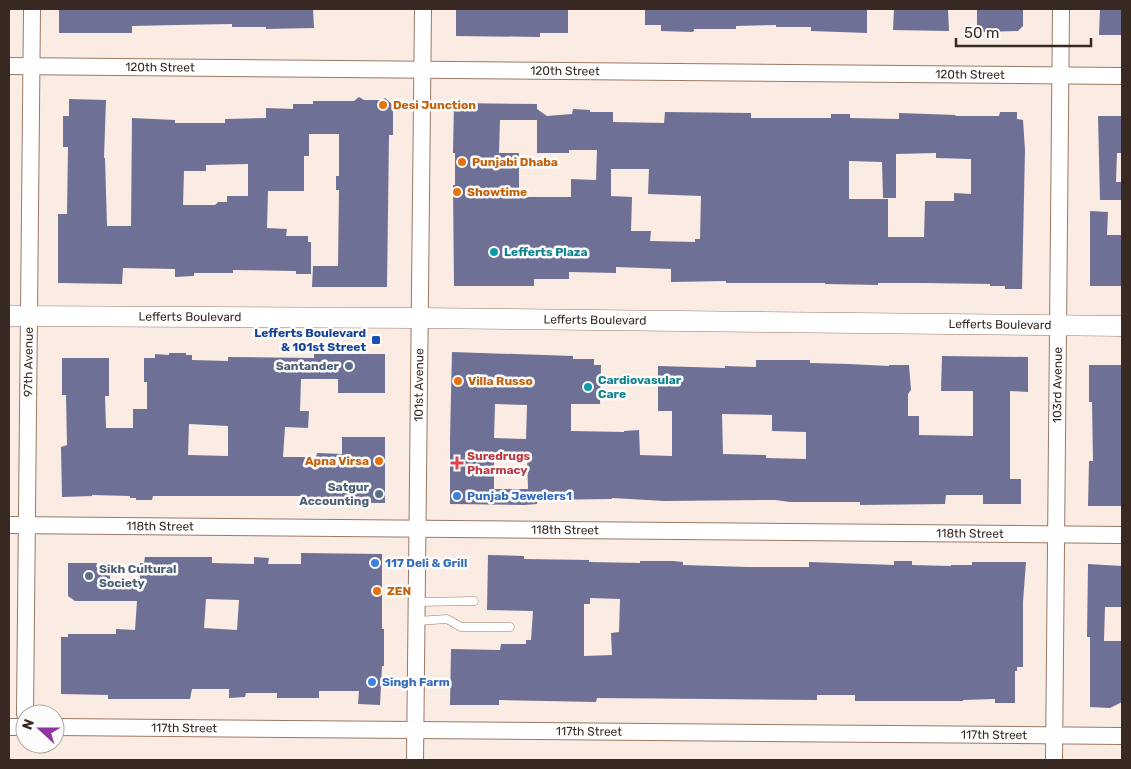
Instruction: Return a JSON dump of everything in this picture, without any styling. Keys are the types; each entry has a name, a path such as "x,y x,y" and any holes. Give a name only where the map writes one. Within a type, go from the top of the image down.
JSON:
{"street":[{"name":"97th Avenue","path":"25,704 32,9"},
{"name":"101st Avenue","path":"416,760 422,9"},
{"name":"103rd Avenue","path":"1054,760 1061,9"},
{"name":"120th Street","path":"9,66 1122,76"},
{"name":"Lefferts Boulevard","path":"9,316 420,318 1122,326"},
{"name":"118th Street","path":"9,525 1122,536"},
{"name":"117th Street","path":"65,727 1122,736"}],"lane":[{"path":"417,602 474,601"},
{"path":"417,621 447,619 461,627 510,627"}],"building":[{"path":"59,9 313,9 314,28 266,29 266,27 232,27 232,24 176,25 132,26 132,33 59,33"},
{"path":"456,9 568,9 568,33 540,33 540,37 456,36"},
{"path":"645,9 867,9 867,33 811,31 811,27 776,27 776,25 736,26 736,29 694,29 692,32 661,31 661,25 645,25"},
{"path":"894,9 948,9 949,31 893,30"},
{"path":"977,9 1023,9 1023,26 1018,31 977,32"},
{"path":"1100,9 1122,9 1122,35 1099,35"},
{"path":"359,97 364,100 382,100 385,98 393,105 393,135 389,135 387,287 312,287 313,266 338,266 339,190 336,190 336,176 339,176 339,134 309,134 309,156 304,156 304,191 268,191 267,228 287,229 286,236 308,236 308,242 311,242 311,274 296,274 296,271 233,270 233,273 194,273 194,276 175,277 175,269 123,268 122,284 58,283 58,214 67,214 68,147 63,147 63,116 69,116 69,99 106,100 104,158 107,226 131,226 132,118 175,120 175,123 225,123 225,119 266,118 266,108 293,109 293,104 313,104 313,101 354,101","holes":["248,164 248,196 227,196 227,202 218,202 215,205 183,205 184,171 206,171 206,165"]},
{"path":"454,103 537,104 537,109 547,116 572,114 573,109 590,110 590,112 613,112 613,122 664,123 665,112 751,113 751,118 831,118 831,114 850,114 850,118 899,119 899,113 999,116 1000,112 1017,112 1017,119 1023,120 1025,150 1022,289 1005,289 1005,286 990,286 990,284 878,283 878,285 726,283 726,281 671,282 671,269 616,267 616,273 569,272 569,279 534,279 534,286 454,286 453,185 455,185 455,153 453,153","holes":["500,120 537,120 537,153 569,153 569,150 597,150 596,180 571,179 571,197 519,197 519,153 499,153","936,153 936,158 971,159 971,194 954,193 954,201 925,201 924,237 888,237 888,199 849,199 849,161 882,162 883,198 896,198 896,154","611,169 649,169 648,194 701,196 700,239 695,239 695,242 650,241 651,231 631,231 632,197 611,196"]},
{"path":"1098,116 1122,116 1122,153 1117,153 1116,182 1122,182 1122,200 1100,200"},
{"path":"1090,211 1108,212 1107,235 1122,235 1122,286 1090,286"},
{"path":"452,352 573,356 573,359 594,359 594,365 601,365 600,404 571,404 571,431 624,432 639,430 640,455 672,456 672,411 658,411 658,366 756,367 756,360 810,360 810,363 909,365 911,390 908,394 908,416 919,416 919,435 973,436 973,391 941,391 942,356 1028,357 1028,392 1010,391 1010,479 1021,479 1021,504 983,504 983,495 946,495 945,504 860,505 860,502 790,502 775,500 665,501 612,498 537,500 537,504 524,505 450,504","holes":["495,404 527,405 526,439 494,438","722,414 772,415 772,431 806,432 806,459 766,458 766,455 723,454","494,453 527,454 528,489 494,489"]},
{"path":"169,353 186,353 186,355 192,355 192,360 228,361 228,357 314,358 314,354 385,354 385,393 338,393 338,379 301,379 300,411 309,411 308,428 285,427 283,457 316,457 317,453 342,454 342,437 385,437 385,503 302,502 302,496 153,496 152,500 136,500 136,498 130,498 130,496 92,495 62,497 61,447 67,445 66,395 62,395 62,358 109,358 109,396 105,396 106,428 133,428 133,409 147,409 147,382 144,382 144,358 155,358 155,354 169,355","holes":["189,424 228,426 228,456 188,455"]},
{"path":"1089,365 1122,365 1122,506 1088,506 1089,461 1093,461 1092,402 1089,402"},
{"path":"301,553 382,554 384,666 382,666 380,705 358,704 359,691 319,691 319,698 277,698 277,693 246,693 245,697 229,698 229,689 192,689 190,699 108,699 108,695 61,694 61,637 68,637 68,634 116,634 116,629 135,630 137,601 75,601 68,596 68,563 97,563 96,567 110,567 110,585 140,585 140,563 144,563 145,557 212,557 212,563 254,564 254,557 269,558 268,564 301,564","holes":["206,599 239,600 237,630 204,628"]},
{"path":"488,555 524,556 524,559 589,560 589,562 640,563 640,561 673,561 683,562 683,565 748,567 809,567 809,562 894,565 894,561 912,561 912,565 951,566 972,565 972,562 1026,562 1023,602 1023,667 1017,667 1017,671 1015,671 1015,703 995,703 995,699 963,701 855,701 855,695 817,695 817,700 597,698 596,702 499,700 499,705 450,705 451,649 500,650 501,644 526,644 526,640 531,640 533,611 487,610","holes":["590,598 620,599 619,632 611,633 612,655 584,656 584,604 590,604"]},
{"path":"1088,564 1122,566 1122,607 1105,607 1104,641 1122,641 1122,702 1110,708 1090,707 1090,637 1087,637"}],"place":[{"name":"Desi Junction","path":"383,105"},
{"name":"Punjabi Dhaba","path":"462,162"},
{"name":"Showtime","path":"457,192"},
{"name":"Lefferts Plaza","path":"494,252"},
{"name":"Lefferts Boulevard & 101st Street","path":"376,340"},
{"name":"Santander","path":"349,366"},
{"name":"Villa Russo","path":"458,381"},
{"name":"Cardiovasular Care","path":"588,387"},
{"name":"Apna Virsa","path":"379,461"},
{"name":"Suredrugs Pharmacy","path":"457,463"},
{"name":"Satgur Accounting","path":"379,494"},
{"name":"Punjab Jewelers1","path":"457,496"},
{"name":"117 Deli & Grill","path":"375,563"},
{"name":"Sikh Cultural Society","path":"89,576"},
{"name":"ZEN","path":"377,591"},
{"name":"Singh Farm","path":"372,682"}]}
